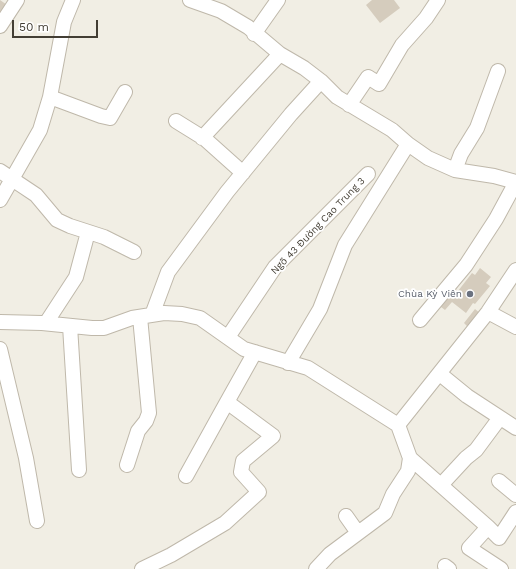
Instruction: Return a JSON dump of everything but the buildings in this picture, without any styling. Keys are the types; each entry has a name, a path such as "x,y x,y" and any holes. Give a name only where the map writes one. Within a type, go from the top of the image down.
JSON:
{"street":[{"path":"0,26 17,0"},
{"path":"0,200 40,130 50,97 64,22 74,0"},
{"path":"190,0 221,12 248,27 254,34 280,54 304,68 321,81 337,97 392,130 408,144 428,158 455,170 516,182 496,219 466,265 420,320"},
{"path":"254,34 278,0"},
{"path":"349,105 368,77 379,84 402,45 426,18 438,0"},
{"path":"202,138 280,54"},
{"path":"455,170 461,154 477,128 498,71"},
{"path":"127,465 138,431 146,421 149,413 146,316 168,272 243,172 321,81"},
{"path":"50,97 100,116 110,118 125,92"},
{"path":"176,121 202,138 243,172"},
{"path":"288,363 320,309 345,245 408,144"},
{"path":"0,171 36,195 57,220 104,237 134,252"},
{"name":"Ngõ 43 Đường Cao Trung 3","path":"228,337 275,267 368,174"},
{"path":"46,323 76,277 88,232"},
{"path":"398,425 488,312 516,270"},
{"path":"488,312 516,328"},
{"path":"0,322 46,323 104,328 146,316 182,314 200,318 244,349 308,368 398,425 410,458 408,471 393,494 386,513 330,554 316,569"},
{"path":"70,326 79,470"},
{"path":"0,349 26,458 37,521"},
{"path":"186,476 255,352"},
{"path":"440,374 467,396 500,419 516,428"},
{"path":"142,569 171,555 225,523 259,492 241,472 243,461 273,436 227,402"},
{"path":"441,485 466,458 476,450 500,419"},
{"path":"410,458 499,538 516,512"},
{"path":"499,482 516,495"},
{"path":"346,516 358,533"},
{"path":"488,527 469,548 501,569"}],"place":[{"name":"Chùa Kỳ Viên","path":"470,294"}]}
